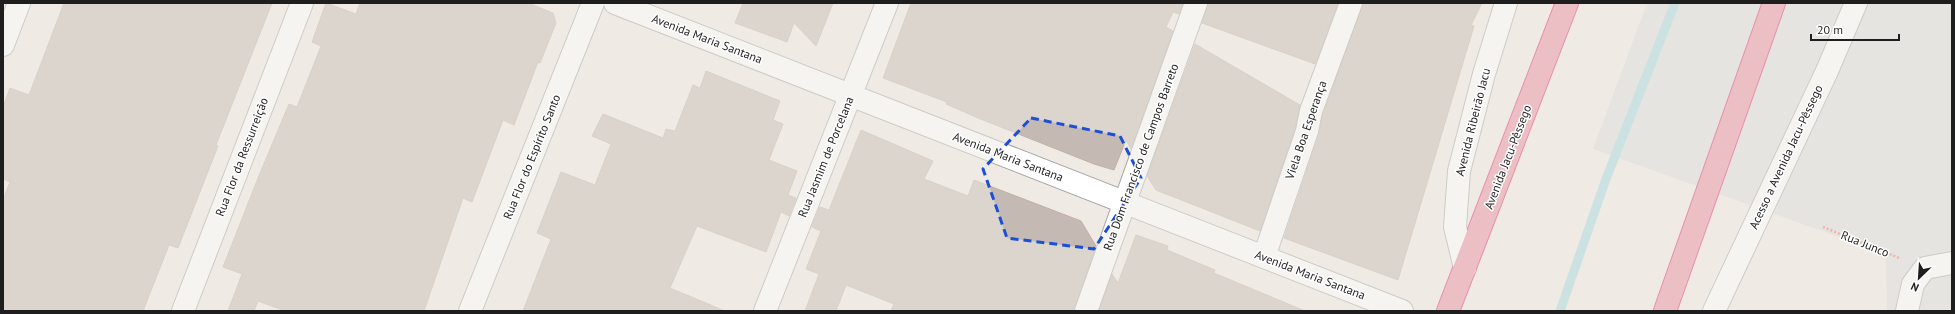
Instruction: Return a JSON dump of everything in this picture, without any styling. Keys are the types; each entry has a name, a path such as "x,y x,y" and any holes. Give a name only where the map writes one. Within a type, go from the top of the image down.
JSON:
{"highway":[{"name":"Avenida Jacu-Pêssego","path":"1448,311 1567,3"},
{"path":"1665,311 1774,3"}],"street":[{"path":"3,45 19,3"},
{"name":"Rua Flor da Ressurreição","path":"183,311 302,3"},
{"name":"Rua Flor do Espírito Santo","path":"470,311 593,3"},
{"name":"Avenida Maria Santana","path":"615,3 1402,311"},
{"name":"Rua Jasmim de Porcelana","path":"765,311 887,3"},
{"name":"Rua Dom Francisco de Campos Barreto","path":"1086,311 1196,3"},
{"name":"Viela Boa Esperança","path":"1264,257 1307,131 1311,111 1351,3"},
{"name":"Avenida Ribeirão Jacu","path":"1465,268 1455,227 1459,171 1484,74 1506,3"},
{"name":"Acesso a Avenida Jacu-Pêssego","path":"1714,311 1827,71 1856,3"},
{"path":"1906,311 1913,284 1925,268 1952,263"}],"path":[{"name":"Rua Junco","path":"1824,227 1925,268"}],"highlighted area":[{"path":"1031,118 1120,136 1141,178 1094,249 1007,238 983,169"}],"shaded area":[{"path":"1647,3 1952,3 1952,311 1887,311 1886,254 1593,149"}],"building":[{"path":"64,3 272,3 216,145 218,146 178,248 169,245 143,311 3,311 3,199 10,182 3,179 3,107 10,88 29,95"},
{"path":"326,3 356,14 360,3 528,3 553,13 556,23 540,63 538,62 514,125 503,120 472,202 463,198 424,311 285,311 258,301 254,311 228,311 242,274 223,267 289,104 297,107 321,46 312,42"},
{"path":"743,3 833,3 816,46 794,23 787,42 735,23"},
{"path":"911,3 1183,3 1179,14 1173,12 1166,27 1173,31 1131,149 1126,140 1114,170 1094,164 978,118 946,104 947,102 883,78"},
{"path":"1208,3 1338,3 1315,64 1202,23"},
{"path":"1363,3 1482,3 1471,25 1474,26 1398,280 1284,238 1319,135 1322,118"},
{"path":"1195,44 1300,105 1295,128 1260,231 1156,190 1147,176"},
{"path":"706,71 780,101 773,120 783,124 769,160 797,171 788,195 796,198 789,216 781,212 766,252 697,226 670,288 725,311 523,311 551,239 537,233 561,172 595,185 611,144 592,136 603,114 663,138 666,129 675,131 693,85 700,88"},
{"path":"861,130 933,161 924,179 968,196 974,180 1081,221 1096,246 1074,311 891,311 894,304 846,285 836,311 805,311 819,274 806,269 821,231 812,227 820,207 829,210"},
{"path":"1136,235 1168,246 1167,250 1215,270 1214,273 1305,311 1099,311 1112,274 1118,283"}],"waterway":[{"path":"1560,311 1606,179 1675,3"}]}
